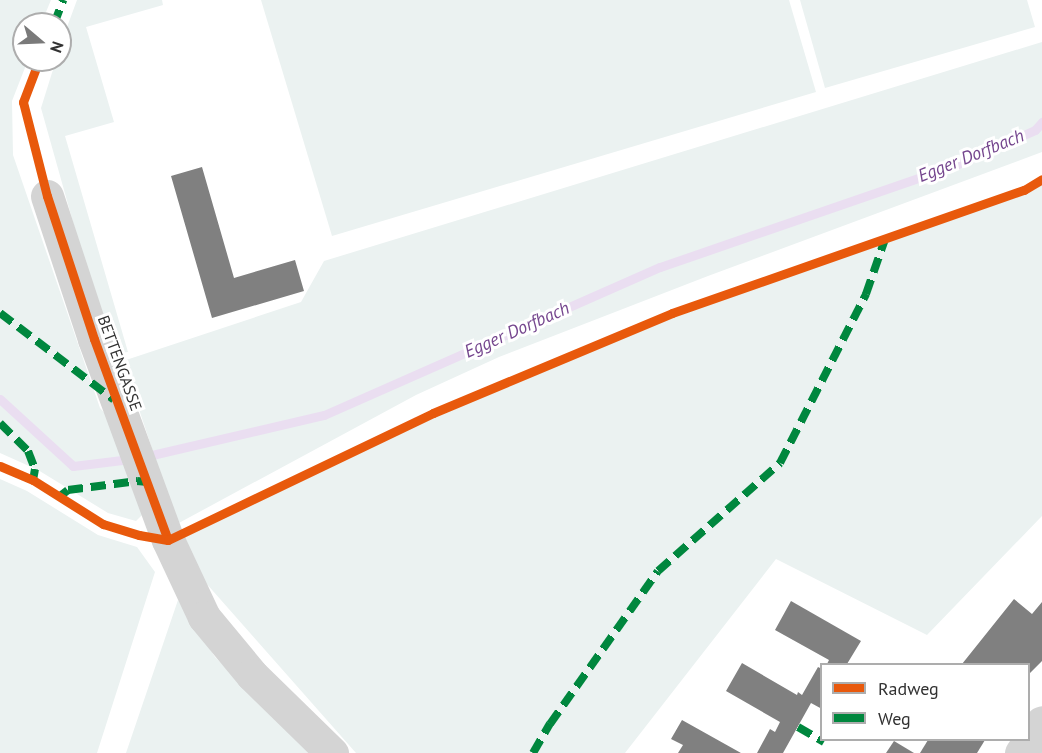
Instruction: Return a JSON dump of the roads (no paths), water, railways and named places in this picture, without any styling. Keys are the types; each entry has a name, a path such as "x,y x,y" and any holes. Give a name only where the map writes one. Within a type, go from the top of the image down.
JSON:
{"street":[{"name":"BETTENGASSE","path":"47,196 94,339 168,540 204,616 252,675 332,753"},
{"path":"1030,740 1042,722"}],"waterway":[{"name":"Egger Dorfbach","path":"0,399 73,466 139,458 324,415 660,267 956,165 1035,130 1042,122"}]}
